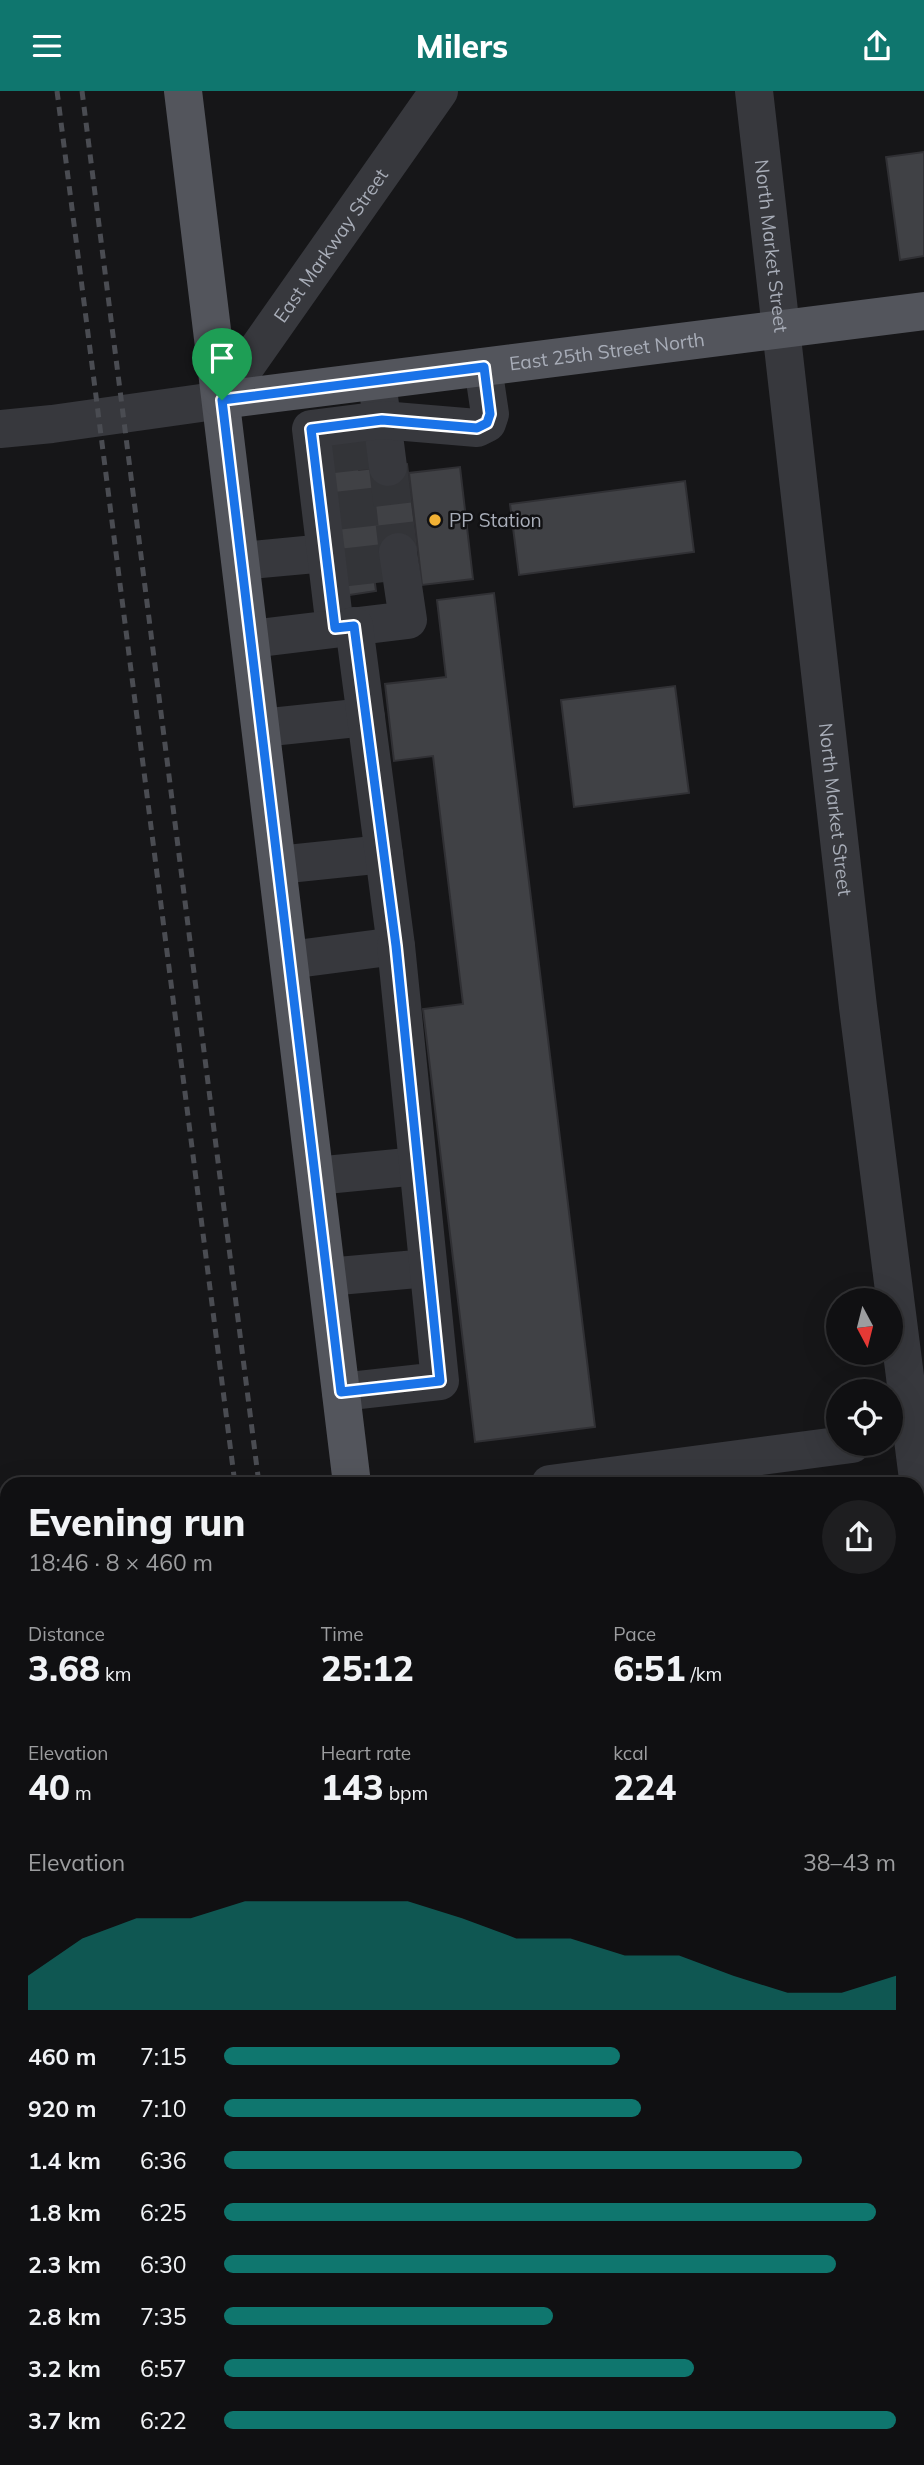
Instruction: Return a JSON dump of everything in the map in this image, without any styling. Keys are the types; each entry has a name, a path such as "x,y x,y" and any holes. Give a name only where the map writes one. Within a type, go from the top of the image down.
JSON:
{"main road":[{"path":"183,91 351,1477"},
{"name":"East 25th Street North","path":"222,400 924,311"}],"street":[{"name":"East Markway Street","path":"222,400 439,91"},
{"name":"North Market Street","path":"754,91 858,1007 916,1477"},
{"path":"341,1392 440,1381 396,946 356,618 326,553 311,429 360,425 477,428 487,423 490,414 484,367"},
{"path":"360,425 377,381"},
{"name":"East 25th Street North","path":"0,429 52,425 222,400"},
{"path":"360,425 388,467"},
{"path":"251,639 356,618 408,621 398,552"},
{"path":"241,561 326,553"},
{"path":"261,728 366,717"},
{"path":"278,866 384,854"},
{"path":"289,960 396,946"},
{"path":"315,1176 418,1165"},
{"path":"327,1277 428,1268"},
{"path":"609,1477 826,1448"}],"building":[{"path":"924,152 924,256 900,260 886,157"},
{"path":"354,432 359,470 407,464 418,550 371,555 376,591 336,597 316,437"},
{"path":"460,467 473,579 422,585 409,473"},
{"path":"685,481 694,552 519,575 510,504"},
{"path":"494,593 595,1427 475,1442 423,1009 463,1004 433,756 394,761 385,684 446,677 437,600"},
{"path":"675,686 689,793 574,807 561,700"}],"tunnel":[{"path":"349,433 367,593"},
{"path":"388,467 398,552"}],"railway":[{"path":"57,91 234,1477"},
{"path":"82,91 258,1477"}],"place":[{"name":"PP Station","path":"435,520"}],"route":[{"path":"484,367 490,414 487,423 477,428 382,420 311,429 335,628 354,626 396,946 440,1381 341,1392 222,400 484,367"}]}
